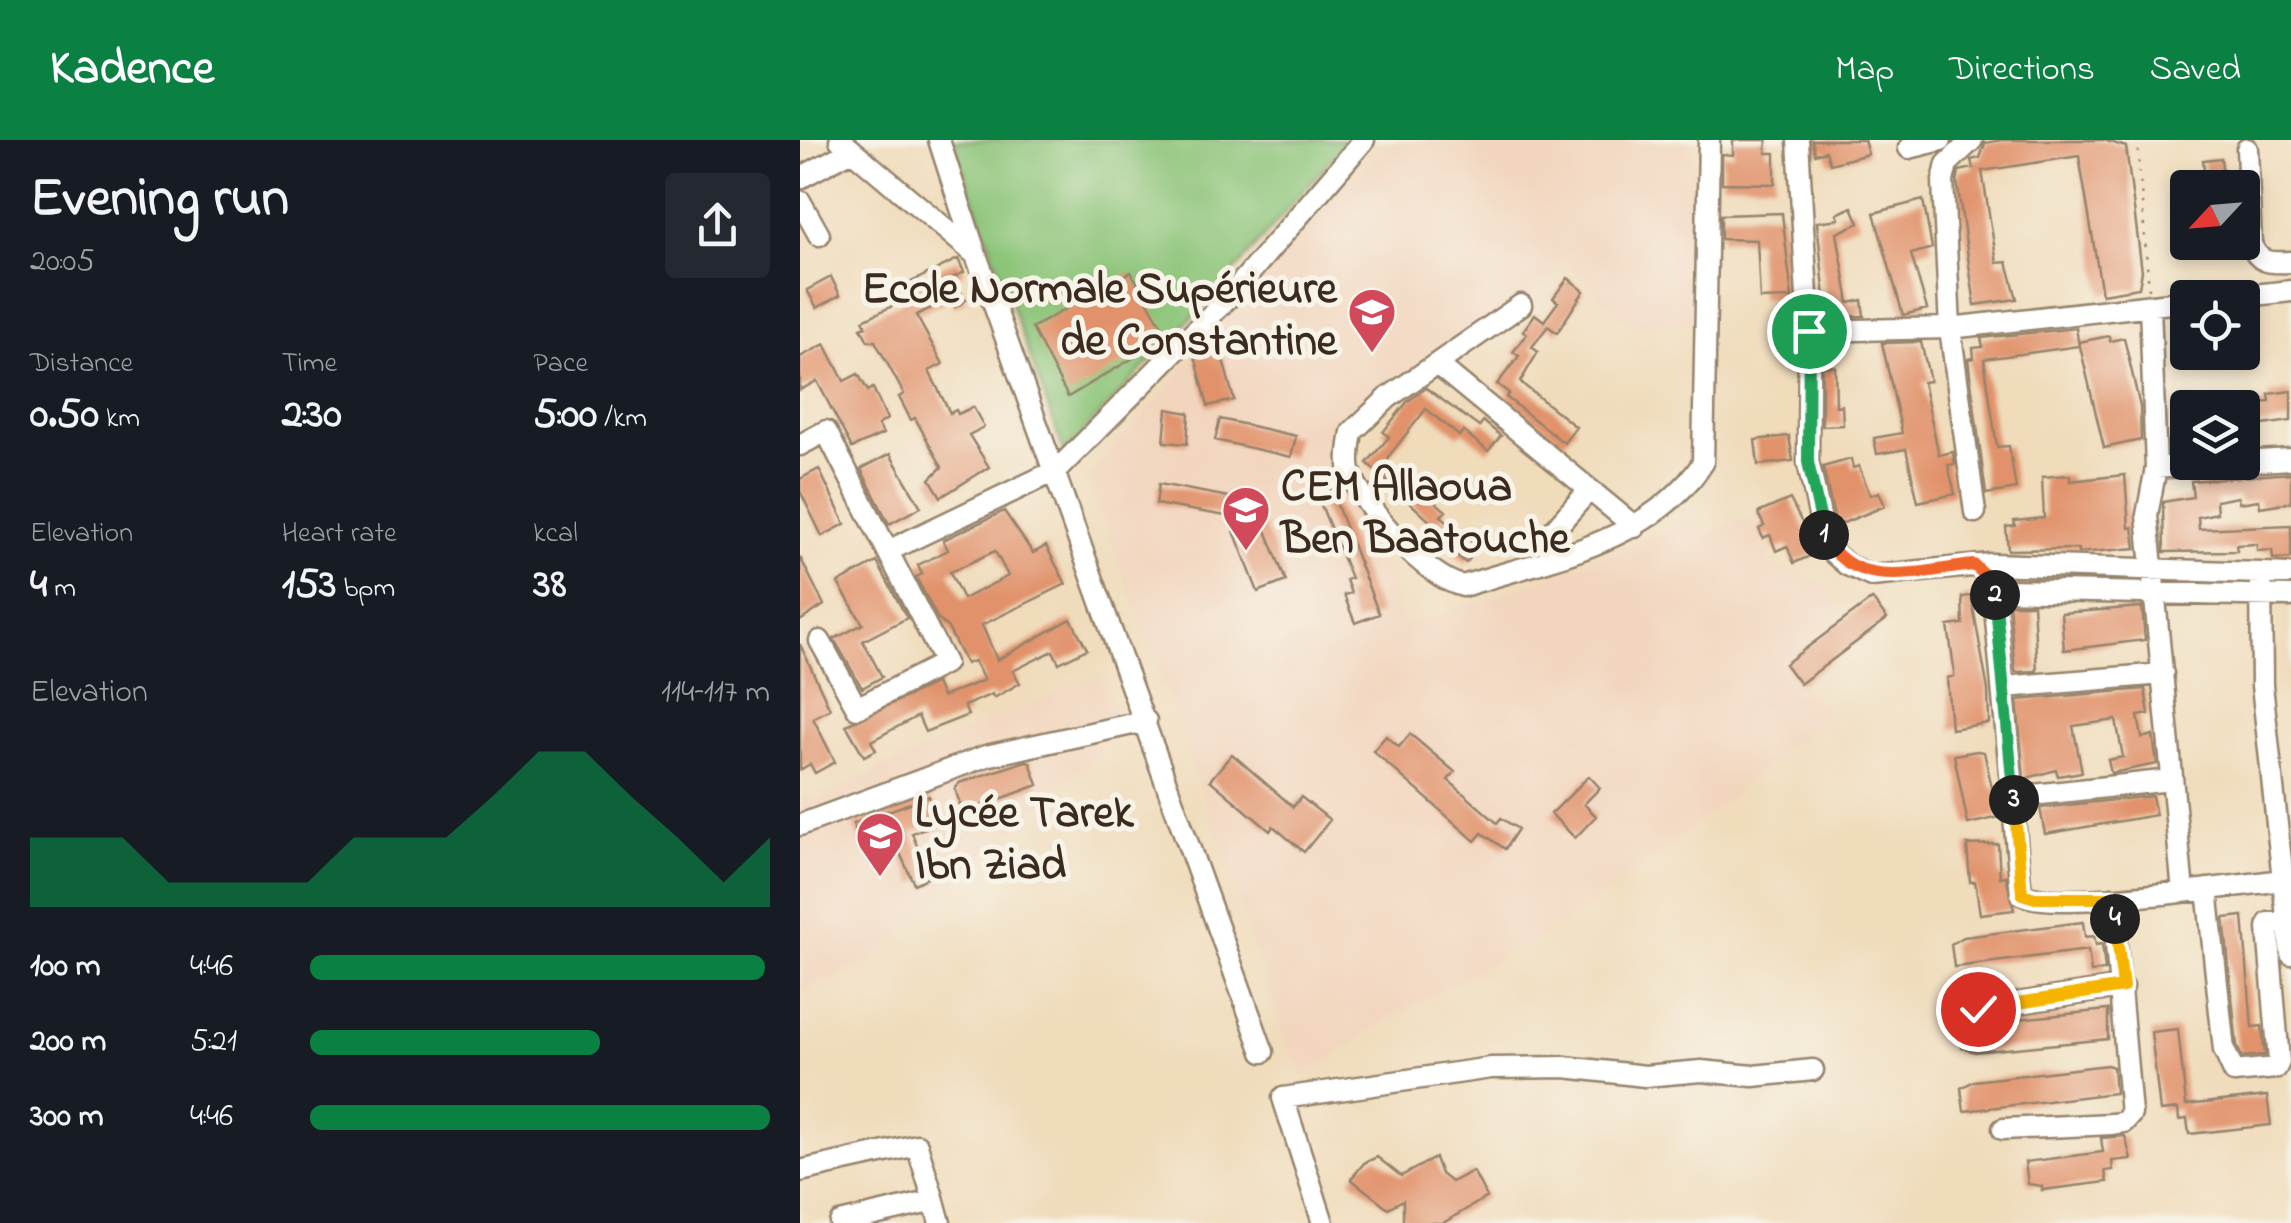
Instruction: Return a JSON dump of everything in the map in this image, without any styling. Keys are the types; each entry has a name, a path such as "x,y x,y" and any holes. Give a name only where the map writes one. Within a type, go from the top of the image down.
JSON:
{"street":[{"path":"939,140 976,255 1057,470 1263,1052"},
{"path":"890,550 1057,470 1228,296 1364,140"},
{"path":"1520,305 1389,397 1352,432 1350,469 1363,497 1426,569 1448,583 1463,586 1634,528 1657,514 1703,463 1709,140"},
{"path":"1798,140 1809,331 1808,462 1823,533 1832,552 1848,566 1871,576 2152,570 2262,585 2291,596"},
{"path":"1909,148 1941,140"},
{"path":"1972,140 1948,164 1942,181 1950,328 1975,512"},
{"path":"800,178 846,145 976,255"},
{"path":"2248,149 2251,244 2256,256 2266,263 2291,262"},
{"path":"800,202 819,235"},
{"path":"2260,294 2291,291"},
{"path":"1809,331 1950,328 2170,303"},
{"path":"2150,305 2156,468 2147,515 2183,892"},
{"path":"1438,365 1634,528"},
{"path":"800,445 826,431 946,663 857,708 820,641"},
{"path":"2260,461 2291,458"},
{"path":"2156,468 2170,467"},
{"path":"1549,558 1552,532 1590,490"},
{"path":"1986,571 2002,590 2156,592 2262,585 2291,574"},
{"path":"1986,571 2004,687 2022,894 2035,898 2112,898 2283,880"},
{"path":"2262,585 2262,684 2291,954"},
{"path":"2004,687 2163,674"},
{"path":"800,825 986,756 1146,721"},
{"path":"2014,797 2170,780"},
{"path":"2207,889 2224,1050 2234,1072 2276,1068 2279,1062 2268,928 2270,923 2287,920"},
{"path":"2003,1130 2112,1124 2124,1122 2131,1114 2123,987 2112,898"},
{"path":"1978,1009 2123,987"},
{"path":"1323,1223 1283,1098 1492,1068 1565,1067 1645,1076 1701,1071 1754,1076 1813,1070"},
{"path":"800,1171 916,1145 940,1223"},
{"path":"840,1223 934,1201"}],"path":[{"path":"2138,140 2150,305"}],"shaded area":[{"path":"1383,140 1695,140 1688,156 1698,163 1695,321 1633,326 1559,258 1556,274 1332,434 1405,625 1528,585 1692,519 1701,535 1754,517 1771,565 1826,585 1842,613 1787,661 1828,715 1656,859 1563,924 1394,1016 1305,1075 1287,1047 1171,702 1087,479"},
{"name":"Lycée Tarek Ibn Ziad","path":"1100,674 1124,727 876,958 800,994 800,788 808,800"}],"green space":[{"path":"952,140 1347,140 1223,285 1064,452"}],"building":[{"path":"1733,140 1767,140 1766,153 1775,153 1775,184 1722,183 1722,154 1733,155"},
{"path":"1812,140 1864,140 1868,154 1830,164 1826,151 1815,154"},
{"path":"2104,140 2126,147 2142,271 2139,288 2102,294 2079,156 1982,171 1997,263 2007,262 2017,299 1975,305 1957,182 1959,171 1973,168 1971,160 1980,158 1985,143"},
{"path":"2221,158 2222,170 2204,170 2203,160"},
{"path":"1923,200 1932,248 1911,254 1927,309 1903,315 1874,213"},
{"path":"1852,207 1859,223 1837,233 1849,303 1862,300 1864,316 1827,317 1817,222 1839,219 1837,214"},
{"path":"1782,213 1792,298 1760,299 1757,240 1721,239 1721,215"},
{"path":"958,259 964,272 952,278 966,300 955,307 950,299 916,315 943,364 929,371 950,413 973,407 984,427 969,435 989,467 941,497 930,479 942,467 915,418 911,420 899,397 904,394 875,341 868,341 861,328 866,326 863,320 901,302 895,290"},
{"path":"1131,272 1168,337 1068,397 1032,328"},
{"path":"831,277 840,295 817,308 807,290"},
{"path":"1568,278 1584,291 1557,333 1548,326 1532,347 1538,352 1520,382 1576,427 1564,443 1506,397 1509,393 1497,384 1519,356 1513,352 1527,334 1523,331 1535,314 1544,321 1558,302 1553,298"},
{"path":"2076,328 2079,346 1984,359 1997,447 2009,446 2016,489 1986,494 1968,359 1974,358 1973,348 1983,347 1981,338"},
{"path":"2109,336 2110,341 2124,338 2140,407 2141,440 2104,448 2079,342"},
{"path":"1921,342 1930,381 1923,382 1939,455 1953,452 1955,464 1948,465 1955,494 1918,502 1906,449 1877,454 1874,438 1902,433 1882,343"},
{"path":"825,344 844,381 858,374 868,391 873,388 887,419 878,425 883,434 852,448 817,381 800,390 800,357"},
{"path":"1219,345 1234,400 1208,406 1194,352"},
{"path":"1835,366 1836,406 1842,405 1843,425 1822,426 1822,367"},
{"path":"1426,388 1479,427 1483,421 1501,436 1488,451 1463,431 1459,436 1426,409 1389,456 1388,462 1446,511 1441,516 1479,548 1466,563 1429,531 1434,525 1367,463 1389,437 1383,432 1408,401"},
{"path":"2291,391 2291,421 2260,425 2260,403 2270,402 2269,394"},
{"path":"1167,409 1189,413 1187,444 1164,442"},
{"path":"1220,419 1296,436 1291,457 1215,440"},
{"path":"1789,436 1793,461 1758,465 1755,440"},
{"path":"890,454 921,507 889,524 861,469"},
{"path":"1851,459 1853,468 1859,466 1870,495 1879,492 1885,506 1836,526 1823,467"},
{"path":"819,469 845,524 822,536 800,491 800,479"},
{"path":"2291,473 2291,502 2260,507 2259,500 2239,503 2238,497 2216,501 2217,513 2198,517 2199,529 2291,525 2291,558 2273,559 2272,550 2257,551 2257,544 2236,545 2237,551 2164,552 2163,502 2193,497 2191,481 2260,480 2260,475"},
{"path":"2070,475 2070,481 2125,475 2129,528 2133,527 2136,548 2078,553 2078,549 2008,550 2006,527 2015,526 2014,521 2044,518 2042,477"},
{"path":"1328,482 1379,614 1355,623 1344,595 1351,593 1346,580 1351,578 1314,488"},
{"path":"1159,484 1229,497 1226,516 1156,504"},
{"path":"1790,499 1817,553 1794,563 1787,546 1776,551 1770,535 1763,538 1759,529 1764,526 1758,513"},
{"path":"1004,511 1033,553 1046,546 1066,584 982,625 997,660 1071,619 1087,649 1059,663 1053,651 1013,671 1020,683 994,698 992,694 964,706 968,715 925,732 918,716 871,741 876,750 864,756 846,725 936,683 942,697 984,680 974,661 966,664 916,577 922,574 918,565 948,550 943,540","holes":["995,551 1008,576 963,599 950,572"]},
{"path":"1251,519 1254,527 1263,523 1286,581 1258,592 1232,526"},
{"path":"800,557 824,605 800,621"},
{"path":"877,562 907,618 863,641 882,677 862,688 834,639 863,624 838,583"},
{"path":"1971,596 1988,690 1989,723 1951,729 1947,678 1954,676 1954,668 1948,626 1963,624 1962,597"},
{"path":"1872,599 1887,619 1800,684 1785,664"},
{"path":"2009,604 2033,604 2037,671 2015,672"},
{"path":"2142,607 2145,640 2064,650 2061,613"},
{"path":"800,644 830,709 813,718 835,762 815,773 810,764 800,770"},
{"path":"2145,689 2149,714 2138,716 2142,738 2153,735 2157,764 2111,773 2108,760 2123,757 2116,720 2073,726 2082,772 2058,776 2056,770 2024,779 2017,700"},
{"path":"1410,734 1455,772 1448,780 1497,823 1501,818 1518,829 1505,849 1482,833 1475,841 1373,751 1386,736 1399,747"},
{"path":"1984,752 1992,788 1997,787 2000,817 1968,824 1954,755"},
{"path":"1232,754 1293,807 1301,797 1330,820 1304,852 1273,826 1270,831 1210,780"},
{"path":"1030,762 1038,785 963,813 955,789 959,783"},
{"path":"1589,776 1600,788 1584,804 1596,816 1575,838 1551,814"},
{"path":"929,796 939,823 912,833 929,877 914,884 894,840 864,851 853,824"},
{"path":"2152,796 2156,815 2045,834 2040,808"},
{"path":"1998,844 2000,877 2006,876 2014,910 1980,914 1975,881 1970,882 1967,845"},
{"path":"2243,916 2252,1027 2262,1026 2265,1055 2242,1057 2237,1046 2224,918"},
{"path":"2083,922 2085,937 2094,936 2096,945 2102,944 2105,970 2091,972 2088,950 1954,967 1951,944 1964,937"},
{"path":"2108,1010 2108,1039 1975,1052 1962,1048 1959,1025"},
{"path":"2178,1029 2186,1105 2267,1096 2271,1125 2189,1134 2187,1119 2179,1120 2178,1109 2160,1111 2151,1032"},
{"path":"2113,1067 2115,1093 1964,1111 1961,1088 1974,1081"},
{"path":"2125,1136 2131,1159 2112,1161 2113,1170 2105,1171 2107,1182 2042,1190 2042,1186 2028,1184 2025,1162 2103,1152 2101,1138"},
{"path":"1377,1157 1401,1176 1435,1158 1441,1174 1451,1182 1473,1171 1487,1197 1443,1223 1403,1223 1403,1200 1388,1208 1351,1179 1364,1163"}],"place":[{"name":"Ecole Normale Supérieure de Constantine","path":"1372,354"},
{"name":"CEM Allaoua Ben Baatouche","path":"1246,552"},
{"name":"Lycée Tarek Ibn Ziad","path":"880,878"}],"route":[{"path":"1809,331 1808,462 1823,533 1832,552 1848,566 1871,576 1974,565 1994,584 2022,894 2027,898 2112,898 2123,987 1978,1009"}]}
